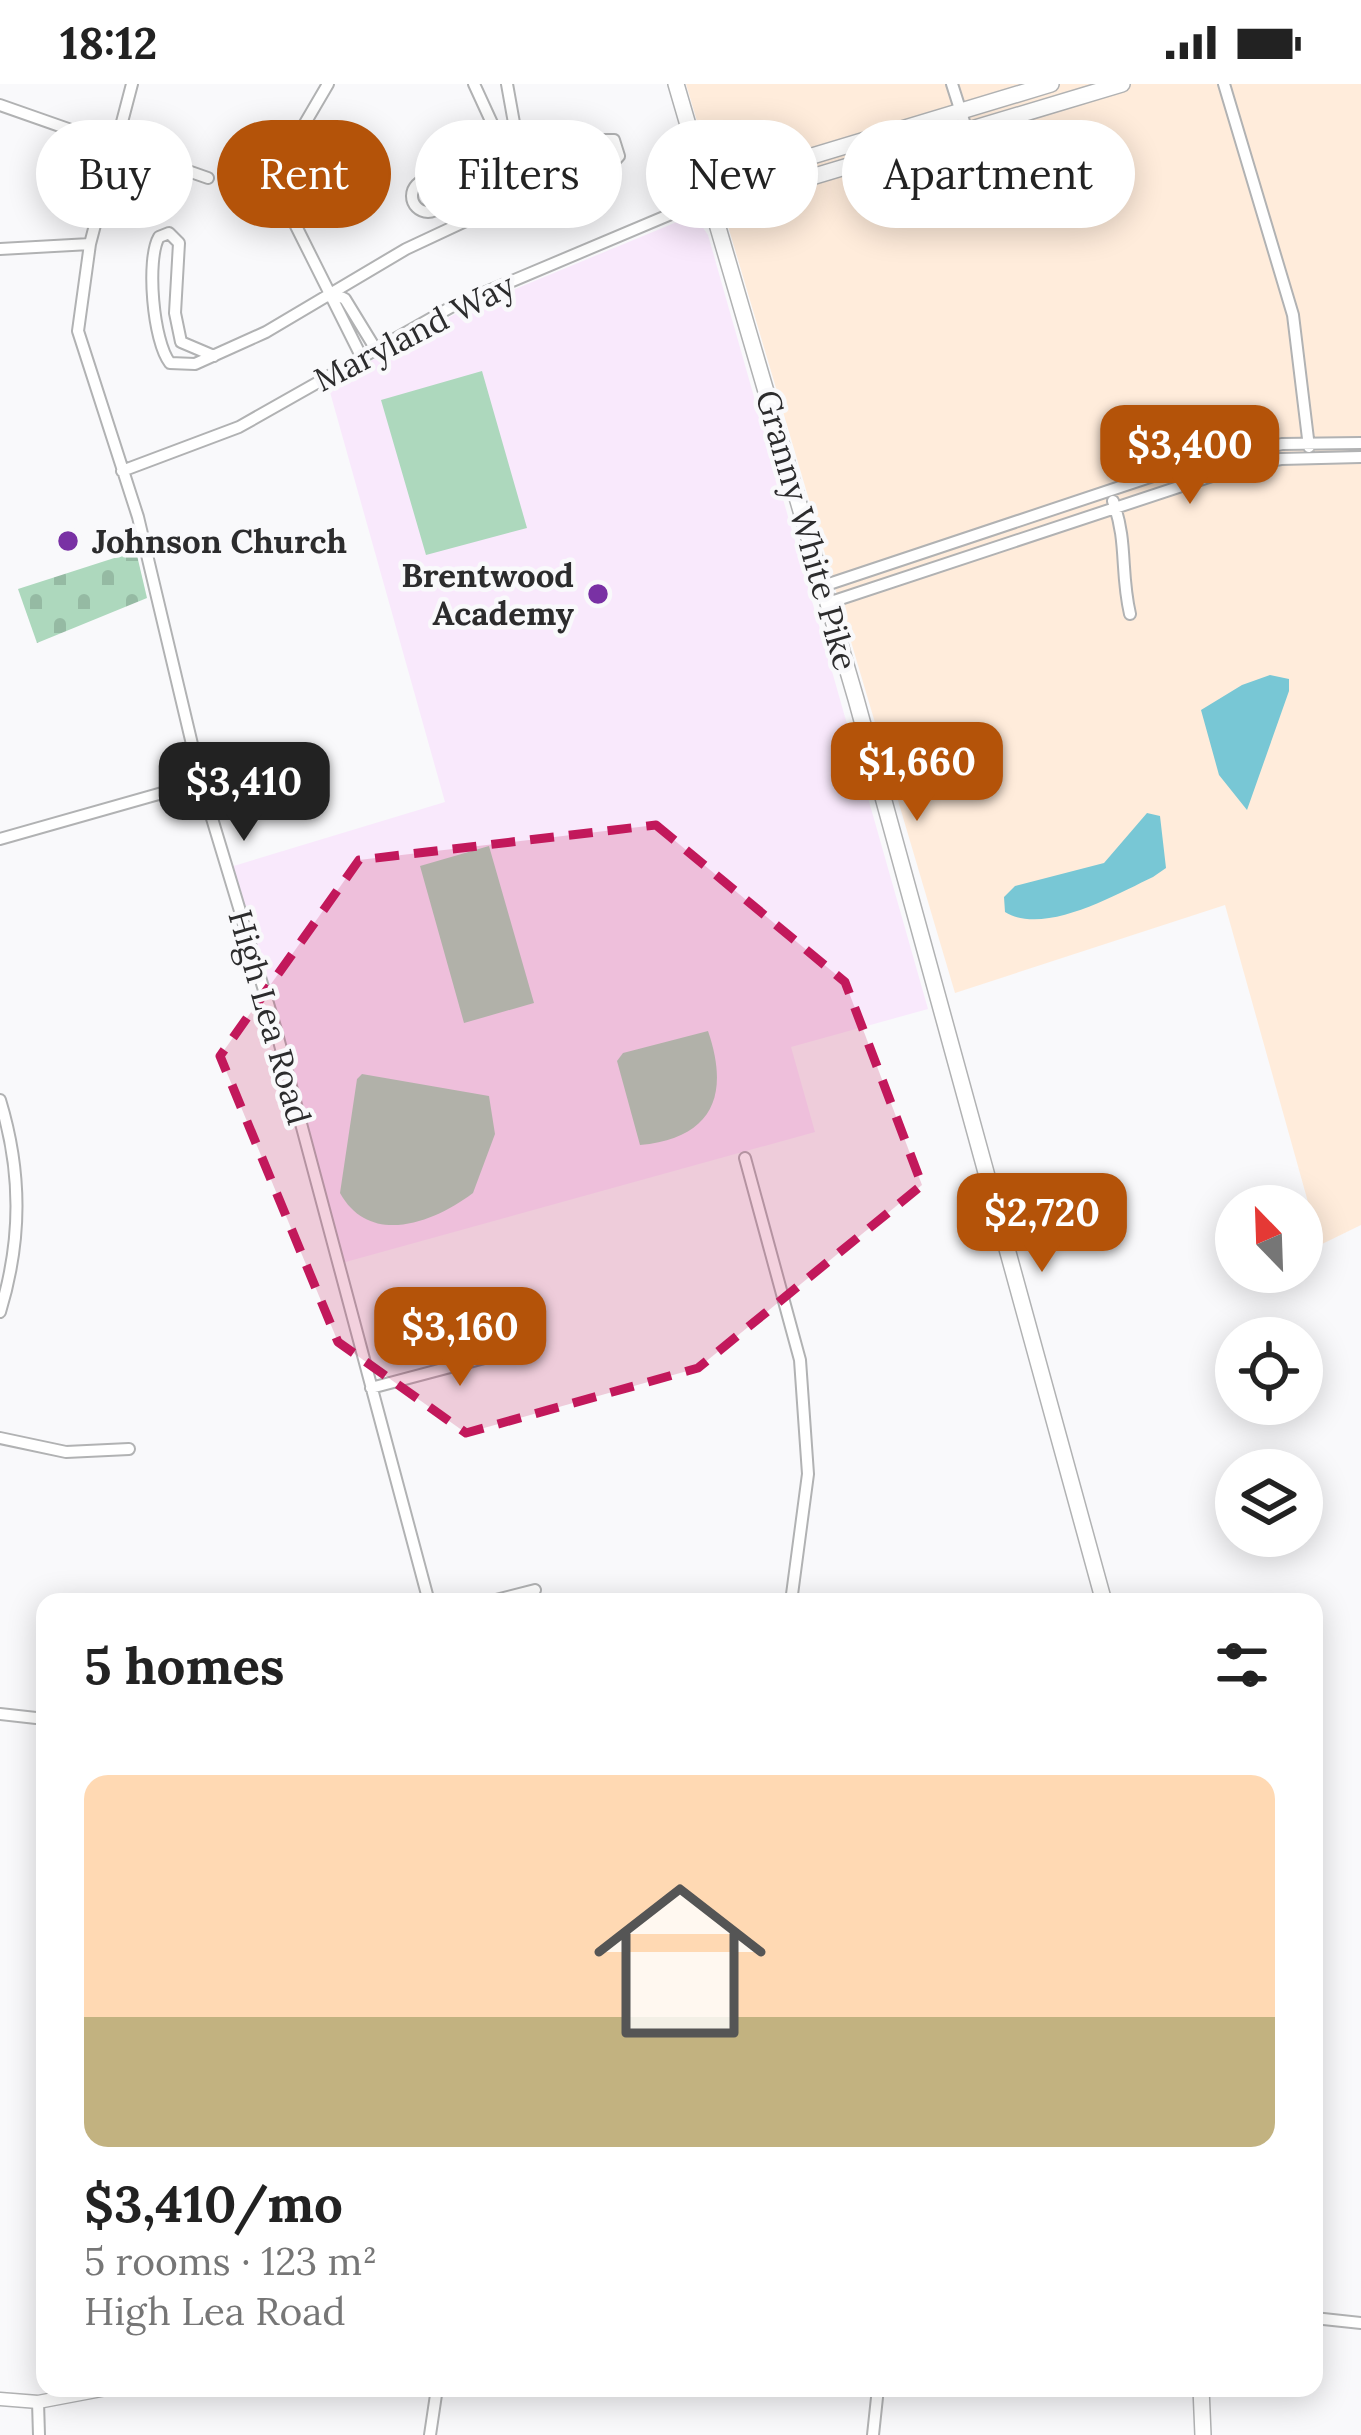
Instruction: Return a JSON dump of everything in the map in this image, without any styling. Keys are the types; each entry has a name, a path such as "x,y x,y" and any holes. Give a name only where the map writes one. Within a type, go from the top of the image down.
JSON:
{"main road":[{"name":"Granny White Pike","path":"676,84 687,120"},
{"name":"Maryland Way","path":"818,154 1051,84"},
{"name":"Maryland Way","path":"1001,120 1122,84"},
{"name":"Granny White Pike","path":"719,228 826,595 1102,1593"},
{"path":"1201,2397 1203,2435"}],"street":[{"name":"High Lea Road","path":"123,120 132,84"},
{"path":"328,84 294,142 286,180 287,208 298,238 332,292 332,305 362,356"},
{"path":"474,84 491,120"},
{"path":"507,84 513,120"},
{"path":"952,84 963,120"},
{"path":"1224,84 1293,315 1309,457"},
{"path":"0,105 42,120"},
{"path":"193,173 208,178"},
{"name":"Maryland Way","path":"122,471 239,428 453,306 646,225"},
{"name":"High Lea Road","path":"94,228 78,331 138,517 201,782 276,1030 427,1593"},
{"path":"181,342 175,313 179,243 169,233 154,241 157,332 162,352 176,366 214,356 452,228"},
{"path":"0,249 90,244"},
{"path":"332,292 346,298 375,348"},
{"path":"157,332 214,356"},
{"path":"826,595 1109,490 1221,455 1309,442 1361,443"},
{"path":"826,595 1239,467 1309,457 1361,457"},
{"path":"1109,490 1126,542 1122,577 1130,614"},
{"path":"0,839 201,782"},
{"path":"0,1100 16,1162 18,1226 0,1312"},
{"path":"745,1159 800,1360 808,1474 792,1593"},
{"path":"371,1388 537,1344"},
{"path":"0,1438 66,1452 129,1449"},
{"path":"523,1593 535,1590"},
{"path":"0,1714 36,1718"},
{"path":"1323,2319 1361,2323"},
{"path":"0,2399 38,2402 64,2397"},
{"path":"430,2435 436,2397"},
{"path":"873,2435 877,2397"},
{"path":"38,2402 39,2435"}],"highlighted area":[{"path":"656,825 845,982 922,1185 698,1368 466,1433 338,1342 220,1056 359,860"}],"shaded area":[{"path":"686,84 1361,84 1361,1225 1323,1244 1323,1185 1303,1185 1225,905 955,993 729,228 818,228 818,120 697,120"},
{"name":"Brentwood Academy","path":"662,228 703,228 708,235 928,1009 791,1047 815,1132 342,1263 227,868 445,802 328,385 455,314"}],"green space":[{"path":"482,371 527,528 426,555 381,400"},
{"path":"136,551 147,598 37,643 18,589"},
{"path":"489,846 534,1003 464,1023 420,866"},
{"path":"708,1031 717,1075 710,1109 685,1133 640,1145 617,1061 623,1053"},
{"path":"362,1074 489,1096 495,1134 473,1193 440,1213 403,1224 385,1225 353,1210 340,1193 357,1079"}],"water":[{"path":"1270,675 1289,679 1289,691 1247,810 1219,775 1201,710 1242,685"},
{"path":"1147,813 1160,816 1166,868 1100,902 1059,916 1021,918 1005,912 1004,897 1015,886 1104,863"}],"place":[{"name":"Johnson Church","path":"68,541"},
{"name":"Brentwood Academy","path":"598,594"}]}
